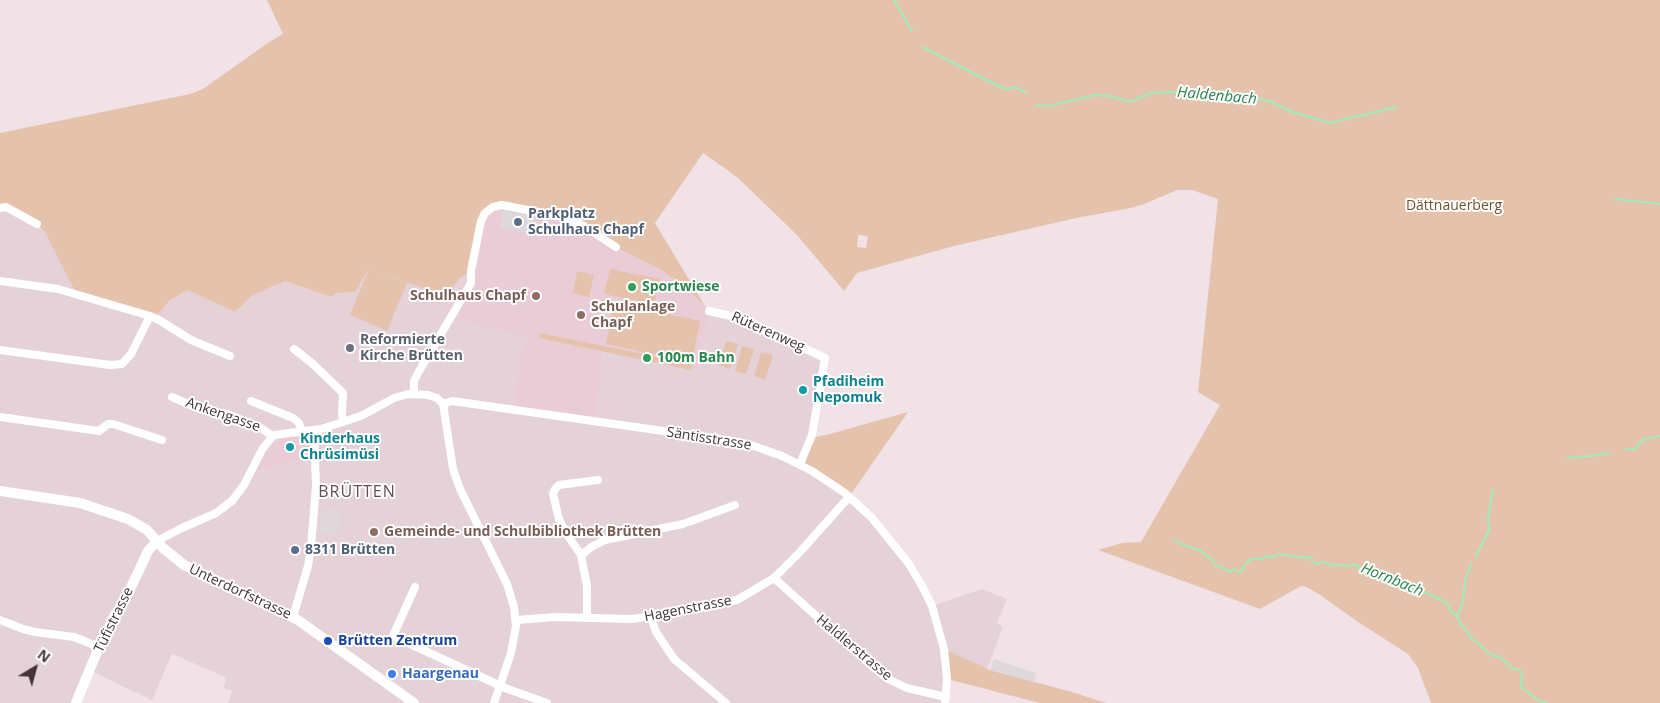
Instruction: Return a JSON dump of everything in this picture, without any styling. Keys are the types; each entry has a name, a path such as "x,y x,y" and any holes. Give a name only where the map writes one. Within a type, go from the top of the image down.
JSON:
{"street":[{"path":"157,541 216,513 232,501 241,490 261,452 272,436 314,430 343,422 363,415 394,398 414,393 414,381 418,373 470,283 481,221 485,213 493,207 502,205 563,217 579,223 616,247"},
{"path":"0,208 6,207 37,224"},
{"path":"0,281 58,289 153,317 191,340 230,356"},
{"name":"Rüterenweg","path":"709,311 739,318 825,358 812,435 800,464"},
{"path":"0,350 110,365 122,364 131,354 153,317"},
{"path":"294,349 310,361 344,393 343,422"},
{"name":"Säntisstrasse","path":"414,393 432,396 443,404 452,401 728,440 751,445 782,456 828,480 849,497 887,535 909,564 922,586 936,619 944,649 947,679 946,700"},
{"name":"Ankengasse","path":"172,397 200,409 227,414 261,428 272,436"},
{"path":"252,401 293,418 299,423 302,431"},
{"path":"443,404 453,469 460,489 511,592 516,620 511,654 494,703"},
{"path":"0,417 99,431 108,424 113,424 162,440"},
{"path":"293,617 308,566 311,547 316,486 314,430"},
{"path":"587,618 587,586 581,555 559,519 553,494 560,485 598,480"},
{"name":"Unterdorfstrasse","path":"0,491 80,503 107,511 140,526 147,530 170,554 184,565 306,624 414,703"},
{"name":"Hagenstrasse","path":"516,620 555,617 632,619 737,600 774,578 849,497"},
{"path":"581,555 605,540 683,524 735,505"},
{"name":"Tüfistrasse","path":"76,703 99,647 115,615 126,598 148,551 157,541"},
{"name":"Haldlerstrasse","path":"774,578 873,667 888,678 907,688 946,700"},
{"path":"415,587 392,636 500,685 548,703"},
{"path":"651,617 656,632 674,659 726,703"},
{"path":"0,620 22,629 74,637 99,647"}],"shaded area":[{"path":"0,207 37,224 51,241 157,315 169,301 187,290 235,312 253,295 285,281 331,297 336,293 355,292 369,269 447,296 459,279 471,271 687,289 709,311 721,313 825,358 812,435 828,480 887,535 932,606 982,589 1007,599 997,623 1003,627 987,669 944,650 945,703 228,703 232,691 224,688 226,677 172,654 152,700 91,671 76,703 0,703"},
{"name":"Schulanlage Chapf","path":"493,207 563,217 661,270 687,289 709,311 697,371 602,351 595,422 514,410 522,349 529,337 451,318 471,283 481,221"},
{"name":"Parkplatz Schulhaus Chapf","path":"503,210 535,216 532,234 500,228"},
{"path":"296,436 296,438 308,441 312,453 301,460 288,461 267,469 257,469 274,443 284,438"},
{"path":"322,509 340,510 338,535 320,533"},
{"path":"994,659 1036,673 1034,682 990,670"},
{"path":"466,675 481,682 477,687 463,680"}],"green space":[{"name":"Dättnauerberg","path":"267,0 1660,0 1660,703 1431,703 1418,668 1408,654 1306,587 1301,586 1260,609 1098,550 1122,543 1141,542 1220,405 1198,392 1218,199 1192,190 1177,190 1131,208 1076,218 954,246 857,273 844,291 797,235 737,177 703,153 655,223 705,306 687,289 661,270 616,247 579,223 502,205 485,213 471,271 459,279 447,296 376,272 407,283 387,331 350,315 369,269 355,292 336,293 331,297 285,281 253,295 235,312 187,290 169,301 155,318 76,293 45,232 37,224 0,207 0,133 190,94 203,89 283,34","holes":["858,235 868,236 866,248 857,247"]},
{"name":"Sportwiese","path":"610,269 660,279 654,305 604,294"},
{"path":"577,271 594,275 589,297 573,293"},
{"path":"614,303 700,321 692,362 606,344"},
{"name":"100m Bahn","path":"540,333 692,364 691,370 539,338"},
{"path":"726,341 738,344 730,369 719,365"},
{"path":"742,346 754,349 746,374 735,371"},
{"path":"761,352 773,355 765,380 754,376"},
{"path":"908,412 849,497 800,464 812,438"},
{"path":"944,649 990,670 1106,703 1040,703 947,679"}],"waterway":[{"name":"Haldenbach","path":"894,0 912,31"},
{"name":"Haldenbach","path":"922,47 1002,88 1015,87 1027,93"},
{"name":"Haldenbach","path":"1036,105 1050,106 1095,95 1109,96 1131,102 1150,93 1171,92 1259,99 1269,101 1292,112 1330,123 1396,107"},
{"path":"1615,199 1660,204"},
{"path":"1625,449 1635,449 1642,440 1660,436"},
{"path":"1567,458 1610,454"},
{"path":"1476,556 1489,530 1488,518 1493,489"},
{"name":"Hornbach","path":"1174,540 1201,551 1216,566 1222,567 1229,572 1235,569 1239,572 1242,571 1243,567 1251,559 1262,559 1265,556 1272,557 1278,554 1309,557 1315,563 1328,563 1333,566 1351,566 1354,564 1364,572 1376,572 1383,579 1387,578 1394,584 1402,585 1408,589 1417,589 1446,602 1451,611 1457,616 1461,625 1469,633 1470,638 1492,656 1498,656 1512,669 1522,672 1521,687 1538,700 1546,703"},
{"path":"1457,616 1463,601 1465,581 1471,564"}],"place":[{"name":"Parkplatz Schulhaus Chapf","path":"518,222"},
{"name":"Sportwiese","path":"632,287"},
{"name":"Schulhaus Chapf","path":"536,296"},
{"name":"Schulanlage Chapf","path":"581,315"},
{"name":"Reformierte Kirche Brütten","path":"350,348"},
{"name":"100m Bahn","path":"647,358"},
{"name":"Pfadiheim Nepomuk","path":"803,390"},
{"name":"Kinderhaus Chrüsimüsi","path":"290,447"},
{"name":"Gemeinde- und Schulbibliothek Brütten","path":"374,532"},
{"name":"8311 Brütten","path":"295,550"},
{"name":"Brütten Zentrum","path":"328,641"},
{"name":"Haargenau","path":"392,674"}],"district":[{"name":"BRÜTTEN","path":"357,492"}]}
